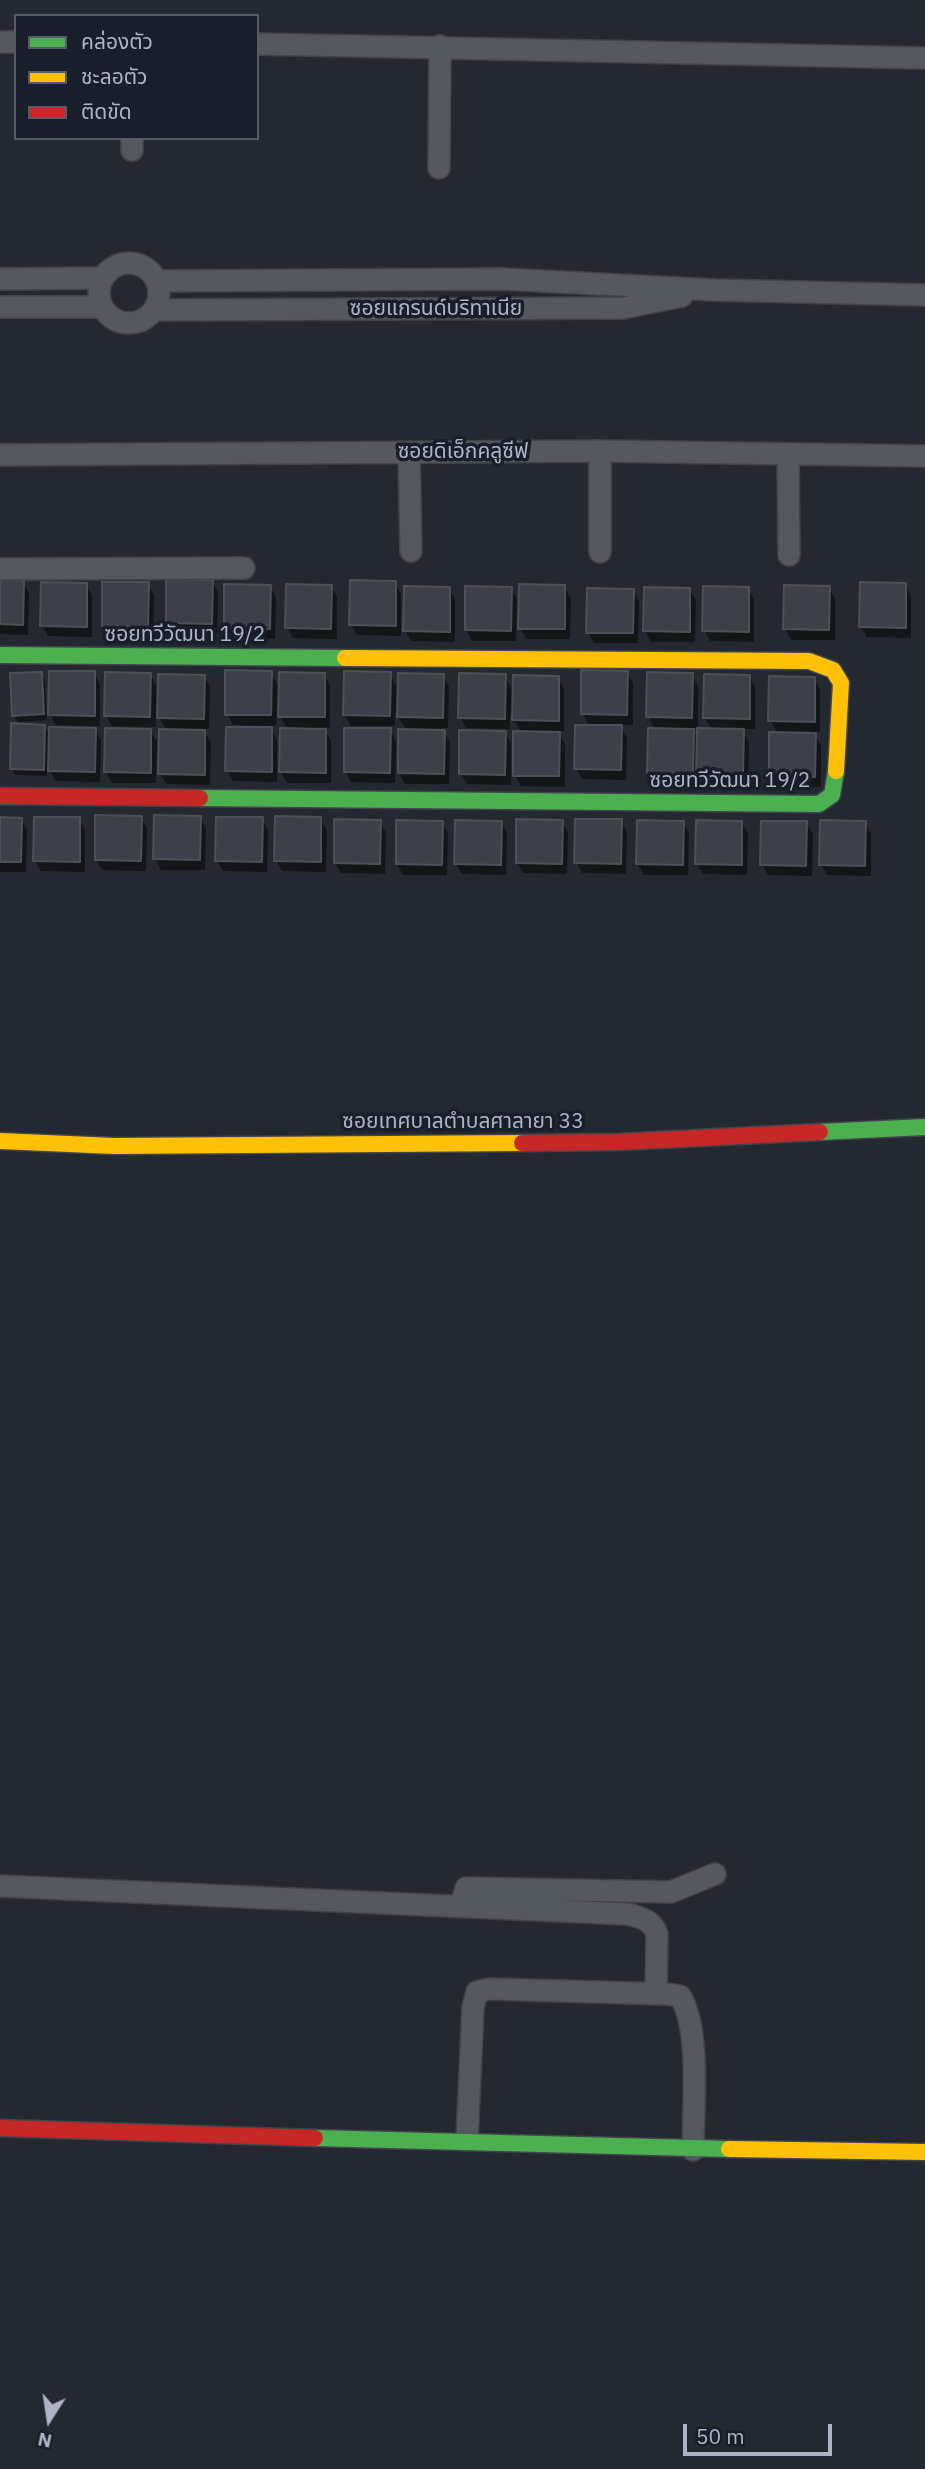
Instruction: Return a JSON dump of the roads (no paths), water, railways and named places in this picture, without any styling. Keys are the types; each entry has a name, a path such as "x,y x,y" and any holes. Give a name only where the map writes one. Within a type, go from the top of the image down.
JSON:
{"street":[{"path":"259,44 925,58"},
{"path":"439,169 440,46"},
{"path":"102,307 99,288 102,278 116,265 126,262 145,266 158,281 160,290 155,310"},
{"path":"0,279 102,278"},
{"name":"ซอยแกรนด์บริทาเนีย","path":"158,281 502,279 715,290 925,295"},
{"name":"ซอยแกรนด์บริทาเนีย","path":"0,307 102,307 109,316 128,323 138,322 155,310 623,308 715,290"},
{"path":"600,451 600,552"},
{"name":"ซอยดิเอ็กคลูซีฟ","path":"0,455 600,451 925,456"},
{"path":"409,453 411,551"},
{"path":"788,454 789,555"},
{"path":"0,569 244,568"},
{"name":"ซอยทวีวัฒนา 19/2","path":"0,655 809,662 833,670 841,682 835,781 832,796 819,804 0,796"},
{"name":"ซอยเทศบาลตำบลศาลายา 33","path":"0,1142 114,1146 618,1142 925,1127"},
{"path":"461,1906 466,1888 671,1892 715,1874"},
{"path":"0,1886 628,1914 654,1925 657,1934 656,1994"},
{"path":"467,2140 473,2007 477,1992 490,1989 656,1994 680,1996 688,2009 692,2029 693,2150"},
{"path":"0,2127 467,2140 693,2150 925,2152"}]}
